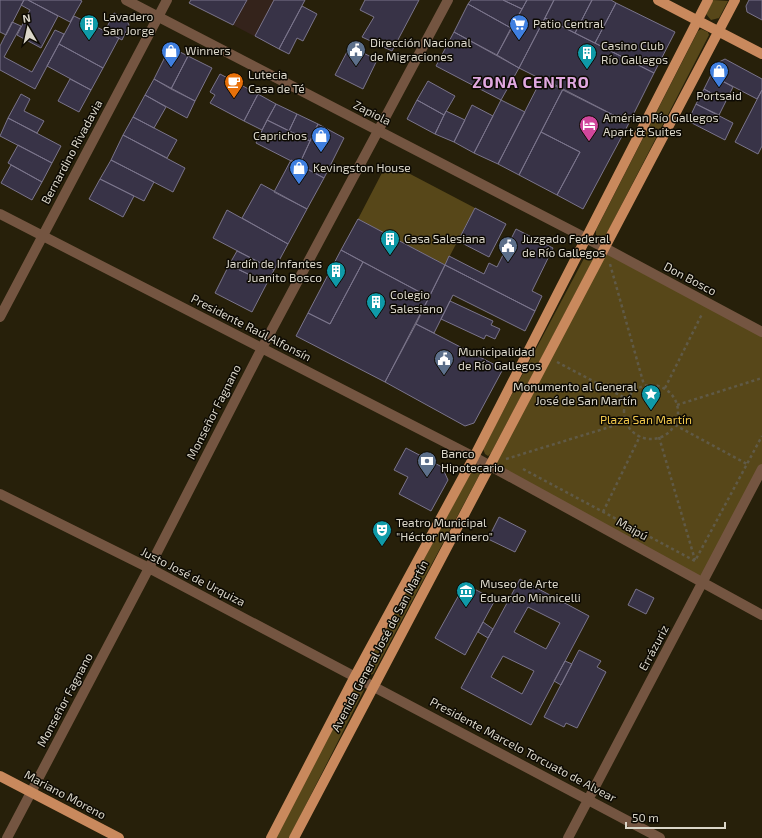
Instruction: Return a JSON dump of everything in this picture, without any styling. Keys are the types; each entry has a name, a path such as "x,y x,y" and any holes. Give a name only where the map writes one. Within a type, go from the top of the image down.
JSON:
{"main road":[{"path":"658,0 762,54"},
{"name":"Avenida General José de San Martín","path":"271,838 355,676 474,457 708,0"},
{"name":"Avenida General José de San Martín","path":"294,838 372,686 490,466 734,0"},
{"name":"Mariano Moreno","path":"0,776 119,838"}],"street":[{"name":"Zapiola","path":"126,0 605,248"},
{"name":"Bernardino Rivadavia","path":"0,317 167,0"},
{"name":"Monseñor Fagnano","path":"7,838 149,568 262,348 448,0"},
{"name":"Presidente Raúl Alfonsín","path":"0,214 490,466"},
{"name":"Don Bosco","path":"605,248 762,332"},
{"name":"Maipú","path":"490,466 762,615"},
{"name":"Errázuriz","path":"568,838 762,469"},
{"name":"Justo José de Urquiza","path":"0,494 149,568 372,686"},
{"name":"Presidente Marcelo Torcuato de Alvear","path":"372,686 660,838"}],"path":[{"path":"610,264 616,268"},
{"path":"606,271 610,264"},
{"path":"610,264 644,385"},
{"path":"695,310 709,317"},
{"path":"665,388 702,314"},
{"path":"554,369 561,355"},
{"path":"558,362 627,399"},
{"path":"677,405 762,378"},
{"path":"644,385 658,385 665,388 670,392 677,405 677,418 675,425 666,434 659,437 647,438 640,436 634,433 626,422 624,406 627,399 637,388 644,385"},
{"path":"505,460 626,422"},
{"path":"675,425 747,464"},
{"path":"603,512 640,436"},
{"path":"695,561 762,436"},
{"path":"659,437 695,561"},
{"path":"505,460 509,453"},
{"path":"505,460 512,463"},
{"path":"519,467 695,561"}],"shaded area":[{"path":"247,0 305,0 279,49 233,25"}],"green space":[{"path":"713,0 728,1 719,18 711,20 706,14"},
{"path":"701,29 708,32 709,35 606,235 599,237 596,235 596,230 698,31"},
{"path":"393,165 475,208 445,265 358,219 384,169"},
{"name":"Plaza San Martín","path":"605,248 762,332 762,469 703,583 490,466"},
{"path":"589,249 593,250 596,254 491,453 488,456 485,454 483,449"},
{"path":"480,465 483,467 482,470 373,674 367,676 364,674 364,671 474,466"},
{"path":"357,685 364,690 289,838 276,838 354,687"}],"building":[{"path":"0,0 24,0 6,35 0,32"},
{"path":"24,0 28,0 58,16 41,48 17,35 30,10 21,5"},
{"path":"28,0 80,0 82,1 70,22"},
{"path":"191,0 247,0 233,25 189,3"},
{"path":"274,0 305,0 279,49 255,36"},
{"path":"365,0 419,0 392,51 362,37 374,17 360,10"},
{"path":"471,0 503,0 522,9 511,28 468,4"},
{"path":"503,0 527,0 522,9"},
{"name":"Patio Central","path":"527,0 554,0 519,68 497,55"},
{"path":"554,0 592,0 575,33 545,18"},
{"path":"592,0 611,0 616,3 595,43 575,33"},
{"path":"749,0 762,0 762,20 747,12 746,6"},
{"path":"616,3 675,32 654,73 595,43"},
{"path":"468,4 511,28 497,55 454,32"},
{"path":"302,6 317,14 303,41 297,38 289,54 279,49"},
{"path":"114,13 126,19 129,25 122,40 105,31"},
{"name":"Lavadero San Jorge","path":"74,16 119,38 103,68 59,44"},
{"name":"Casino Club Río Gallegos","path":"545,18 654,73 629,123 519,68"},
{"path":"12,22 21,26 4,57 32,72 55,30 64,34 35,89 0,70 0,46"},
{"path":"454,32 519,68 501,100 436,66"},
{"path":"59,44 103,68 91,90 47,66"},
{"name":"Dirección Nacional de Migraciones","path":"350,46 377,60 363,89 335,75"},
{"name":"Winners","path":"170,47 188,56 171,89 154,79"},
{"path":"188,56 212,68 195,101 171,89"},
{"path":"725,59 762,79 762,90 757,99 711,75 717,63"},
{"name":"Lutecia Casa de Té","path":"220,74 258,94 244,121 210,103 215,95 210,92"},
{"name":"Portsaid","path":"711,75 733,87 726,101 704,89"},
{"path":"542,78 563,89 519,175 498,164"},
{"path":"70,79 91,90 79,112 58,101"},
{"path":"154,79 195,101 187,118 145,95"},
{"path":"428,81 455,96 444,115 417,100"},
{"name":"Amérian Río Gallegos Apart & Suites","path":"563,89 629,123 583,209 557,195 580,152 541,132"},
{"path":"704,89 726,101 719,115 696,104"},
{"path":"762,90 762,146 758,154 735,142"},
{"path":"21,94 30,99 24,111 44,121 37,133 8,118"},
{"path":"258,94 276,104 262,130 244,121"},
{"path":"145,95 166,107 154,128 133,117"},
{"path":"417,100 444,115 435,134 407,119"},
{"path":"501,100 525,112 498,164 474,153"},
{"path":"276,104 297,114 289,131 267,120"},
{"path":"696,104 733,123 725,140 688,121"},
{"path":"472,105 493,116 474,153 454,142"},
{"path":"446,111 465,120 454,142 435,134"},
{"path":"297,114 318,124 310,141 289,131"},
{"path":"133,117 177,140 167,158 123,135"},
{"path":"8,118 61,146 52,163 0,136"},
{"path":"267,120 310,141 299,165 256,143"},
{"name":"Caprichos","path":"318,124 344,138 324,178 299,165"},
{"path":"541,132 580,152 557,195 519,175"},
{"path":"123,135 185,168 173,192 111,160"},
{"path":"18,145 52,163 42,182 8,163"},
{"path":"111,160 154,182 144,201 100,179"},
{"name":"Kevingston House","path":"291,160 324,178 307,209 274,192"},
{"path":"11,165 42,182 32,200 1,183"},
{"path":"100,179 134,196 123,217 89,199"},
{"path":"261,184 307,209 288,244 242,218"},
{"path":"475,208 506,224 489,257 458,241"},
{"path":"227,210 288,244 274,270 213,238"},
{"name":"Casa Salesiana","path":"358,219 445,265 429,297 341,250"},
{"path":"516,229 553,248 532,291 542,296 535,311 445,265 449,256 484,274 489,263 497,267"},
{"name":"Jardín de Infantes Juanito Bosco","path":"341,250 363,262 330,324 308,313"},
{"path":"237,251 274,270 267,283 229,265"},
{"name":"Colegio Salesiano","path":"363,262 429,297 385,382 296,336 308,313 330,324"},
{"path":"229,265 267,283 252,312 215,293"},
{"path":"445,265 535,311 525,331 453,295 434,333 416,324"},
{"path":"450,301 493,321 491,325 500,329 495,339 486,335 484,339 441,319"},
{"name":"Municipalidad de Río Gallegos","path":"416,324 503,369 474,423 465,426 385,382"},
{"name":"Banco Hipotecario","path":"406,448 442,467 448,480 431,511 399,494 408,477 394,470"},
{"path":"499,517 526,531 515,552 488,539"},
{"path":"520,579 589,616 531,725 461,688","holes":["528,607 560,623 546,649 514,632","503,656 534,671 522,694 491,677"]},
{"path":"465,584 495,600 465,655 435,638"},
{"path":"636,589 654,598 646,614 628,605"},
{"path":"483,622 493,629 488,638 478,632"},
{"path":"579,650 601,661 597,667 606,672 577,728 566,723 564,727 544,717"},
{"path":"565,661 572,664 561,685 554,681"}],"place":[{"name":"Lavadero San Jorge","path":"89,41"},
{"name":"Patio Central","path":"519,41"},
{"name":"Dirección Nacional de Migraciones","path":"356,67"},
{"name":"Winners","path":"171,68"},
{"name":"Casino Club Río Gallegos","path":"587,70"},
{"name":"Portsaid","path":"719,88"},
{"name":"Lutecia Casa de Té","path":"234,99"},
{"name":"Amérian Río Gallegos Apart & Suites","path":"589,142"},
{"name":"Caprichos","path":"321,153"},
{"name":"Kevingston House","path":"299,185"},
{"name":"Casa Salesiana","path":"390,256"},
{"name":"Juzgado Federal de Río Gallegos","path":"508,263"},
{"name":"Jardín de Infantes Juanito Bosco","path":"336,288"},
{"name":"Colegio Salesiano","path":"376,319"},
{"name":"Municipalidad de Río Gallegos","path":"444,376"},
{"name":"Monumento al General José de San Martín","path":"651,411"},
{"name":"Banco Hipotecario","path":"427,478"},
{"name":"Teatro Municipal \"Héctor Marinero\"","path":"382,547"},
{"name":"Museo de Arte Eduardo Minnicelli","path":"466,608"}],"district":[{"name":"ZONA CENTRO","path":"531,82"}]}
